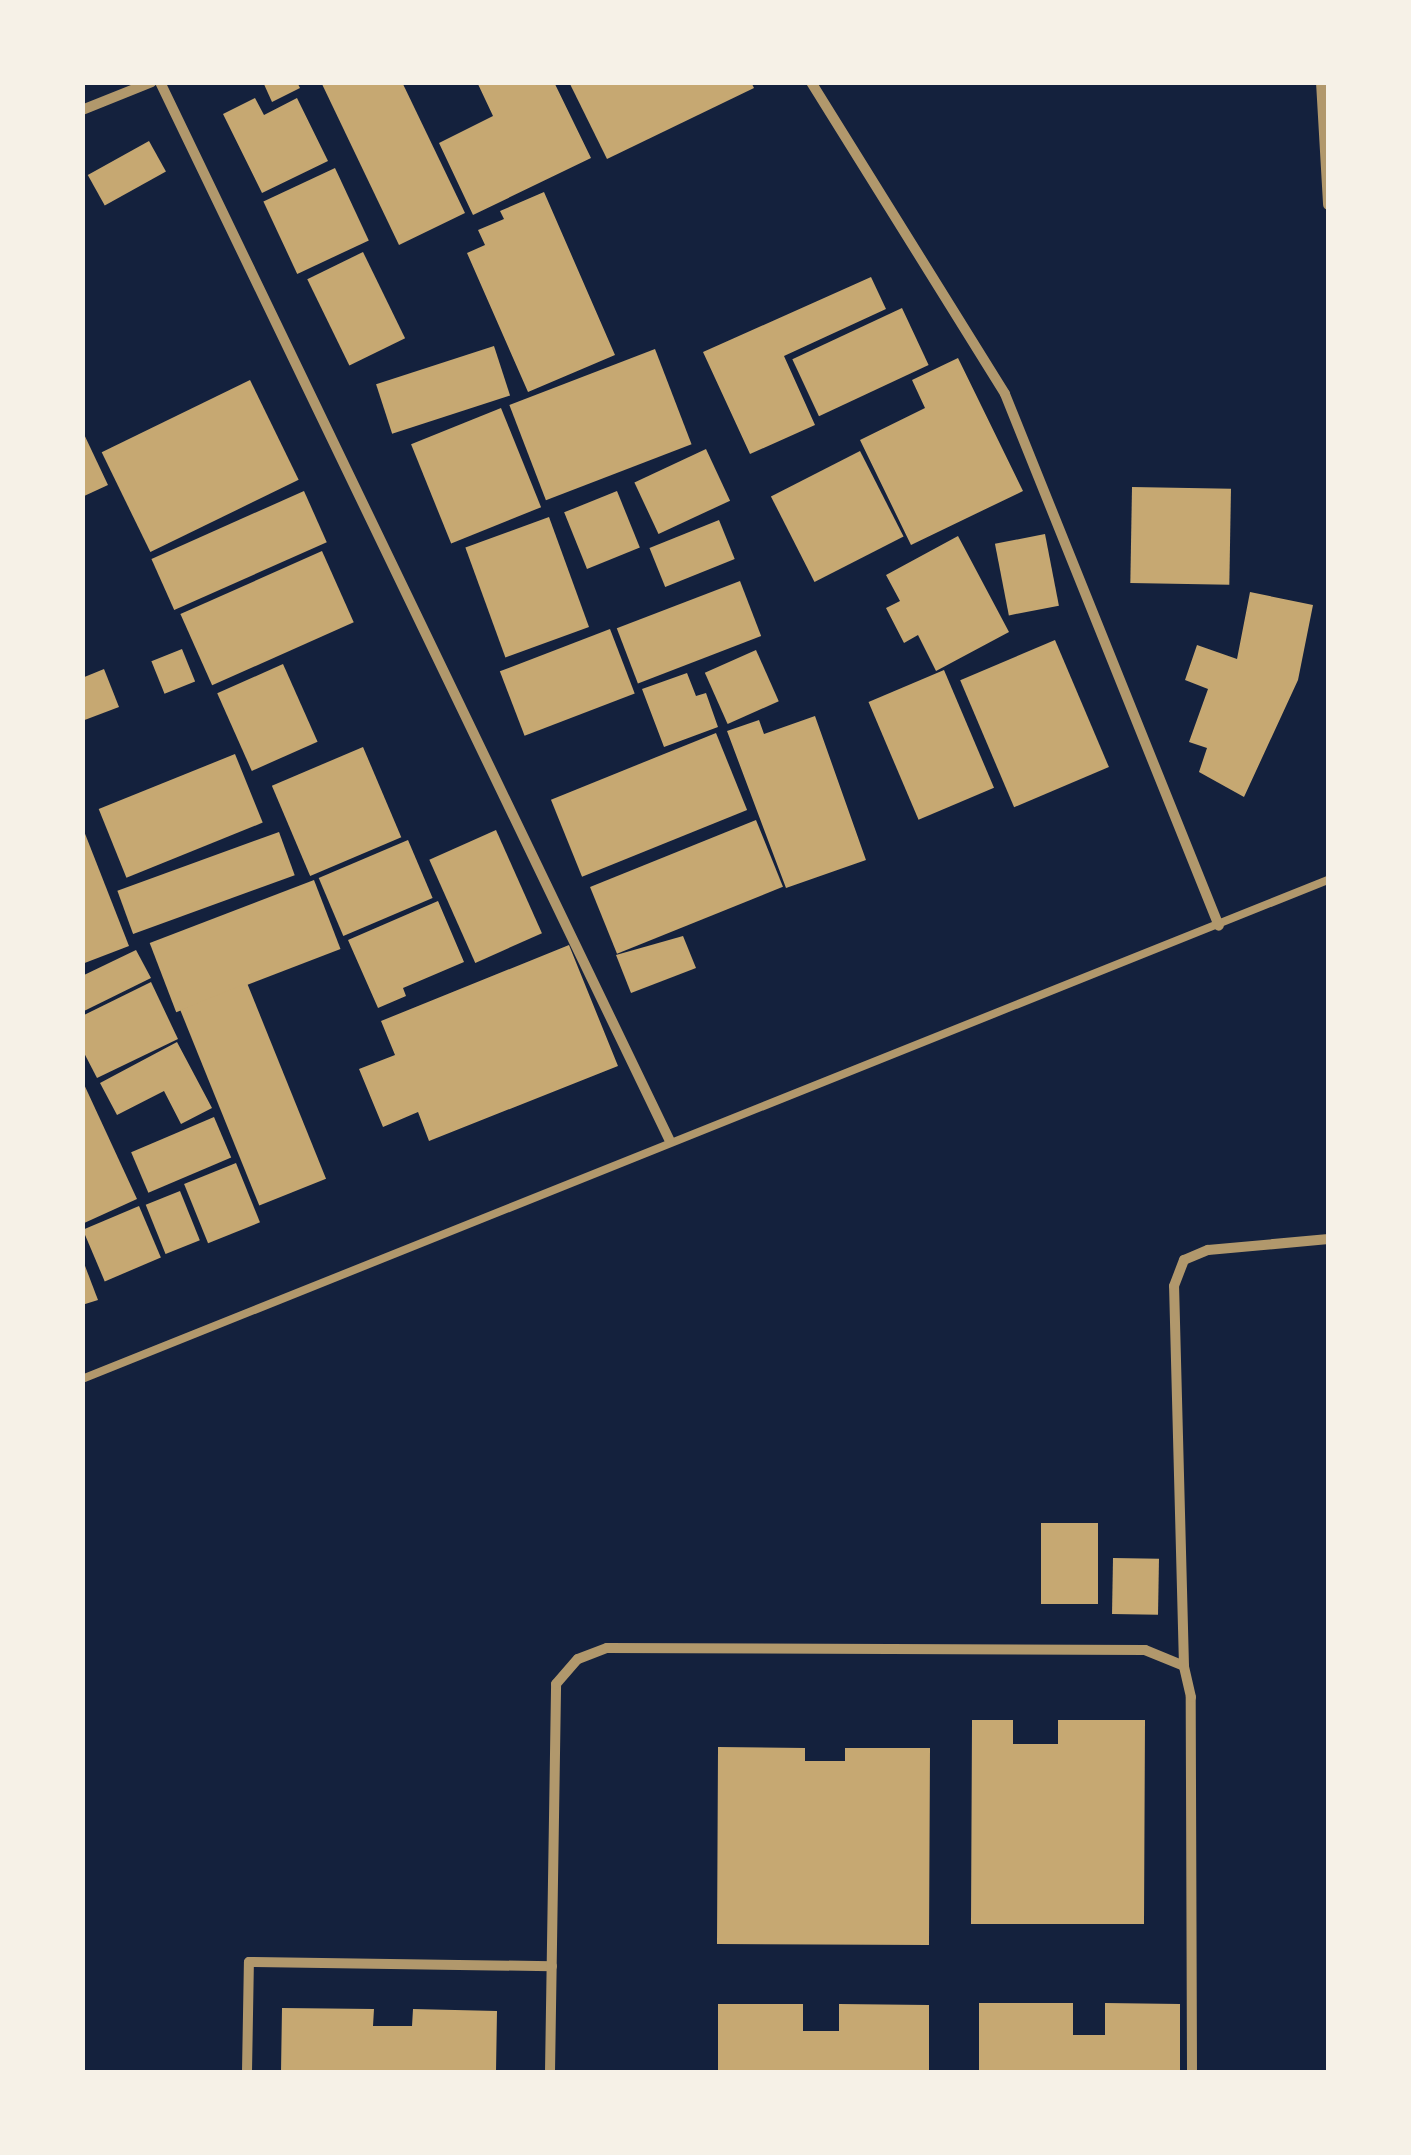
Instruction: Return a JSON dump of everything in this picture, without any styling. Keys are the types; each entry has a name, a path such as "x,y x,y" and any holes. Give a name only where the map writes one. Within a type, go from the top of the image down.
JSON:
{"street":[{"path":"82,110 152,82"},
{"path":"160,82 670,1142"},
{"path":"811,82 1005,394 1219,926"},
{"path":"1321,82 1328,205"},
{"path":"1192,2072 1191,1697 1184,1666 1174,1286 1184,1260 1208,1250 1328,1239"},
{"path":"550,2072 556,1684 578,1659 608,1648 1145,1650 1184,1666"},
{"path":"246,2072 248,1962 552,1966"}],"lane":[{"path":"82,1378 1328,880"}],"building":[{"path":"263,82 297,82 300,88 272,102"},
{"path":"321,82 402,82 465,213 399,245"},
{"path":"477,82 554,82 591,158 473,215 439,143 493,116"},
{"path":"569,82 751,82 754,88 607,159"},
{"path":"255,98 264,115 297,98 328,161 262,193 223,114"},
{"path":"149,141 166,172 105,206 88,175"},
{"path":"335,168 369,241 297,274 263,201"},
{"path":"544,192 615,355 528,392 467,253 485,245 478,230 504,219 500,211"},
{"path":"363,252 405,338 349,365 307,279"},
{"path":"871,277 886,309 784,356 815,425 750,454 703,352"},
{"path":"902,308 929,365 819,416 792,359"},
{"path":"494,346 510,395 392,434 376,384"},
{"path":"655,349 692,444 546,500 509,405"},
{"path":"958,358 1023,491 911,545 860,440 925,408 912,380"},
{"path":"250,380 299,480 150,552 102,452"},
{"path":"501,408 541,507 451,544 411,444"},
{"path":"82,430 108,485 82,497"},
{"path":"706,449 730,501 658,534 634,482"},
{"path":"860,451 904,537 814,582 771,496"},
{"path":"1132,487 1231,489 1229,585 1130,583"},
{"path":"304,491 327,542 174,610 151,559"},
{"path":"617,491 640,548 587,569 564,512"},
{"path":"549,517 589,627 505,657 465,547"},
{"path":"719,520 735,559 665,587 649,548"},
{"path":"1045,534 1059,606 1009,615 995,544"},
{"path":"958,536 1009,632 936,671 918,635 904,643 886,608 900,601 886,575"},
{"path":"322,551 354,622 212,685 180,614"},
{"path":"740,581 761,636 638,683 617,628"},
{"path":"1250,592 1313,605 1298,680 1244,797 1199,772 1207,748 1189,742 1208,689 1185,680 1197,645 1237,659"},
{"path":"610,629 635,693 525,736 500,671"},
{"path":"1055,640 1109,767 1014,807 960,680"},
{"path":"182,649 195,681 165,694 151,661"},
{"path":"756,650 779,701 728,724 705,673"},
{"path":"283,664 318,742 252,771 217,693"},
{"path":"104,669 119,707 82,721 82,678"},
{"path":"944,670 994,788 919,820 869,702"},
{"path":"687,673 696,696 706,693 718,727 664,747 642,689"},
{"path":"815,716 866,860 786,888 727,731 759,720 764,734"},
{"path":"716,733 747,810 582,877 551,800"},
{"path":"363,747 401,837 310,876 272,786"},
{"path":"235,754 263,823 126,878 99,809"},
{"path":"756,820 783,887 617,954 590,887"},
{"path":"82,826 129,946 82,964"},
{"path":"496,830 542,933 475,963 429,860"},
{"path":"279,832 295,875 133,934 117,891"},
{"path":"408,840 433,898 343,936 319,878"},
{"path":"314,880 341,949 176,1012 150,943"},
{"path":"438,901 464,962 403,988 406,996 378,1008 348,940"},
{"path":"683,936 696,968 631,993 616,955"},
{"path":"569,945 618,1066 429,1141 418,1112 383,1127 359,1069 395,1055 381,1021"},
{"path":"136,950 151,978 82,1012 82,976"},
{"path":"151,982 178,1039 97,1078 82,1049 82,1016"},
{"path":"247,983 326,1179 259,1206 180,1010"},
{"path":"177,1042 212,1108 181,1124 164,1091 117,1115 100,1083"},
{"path":"82,1080 137,1199 82,1224"},
{"path":"214,1117 231,1158 148,1193 131,1152"},
{"path":"236,1163 260,1222 208,1243 184,1184"},
{"path":"180,1191 200,1240 166,1254 146,1205"},
{"path":"139,1206 161,1258 105,1281 83,1230"},
{"path":"82,1258 98,1300 82,1305"},
{"path":"1041,1523 1098,1523 1098,1604 1041,1604"},
{"path":"1113,1558 1159,1559 1158,1615 1112,1614"},
{"path":"972,1720 1013,1720 1013,1744 1058,1744 1058,1720 1145,1720 1144,1924 971,1924"},
{"path":"718,1747 805,1748 805,1761 845,1761 845,1748 930,1748 929,1945 717,1944"},
{"path":"979,2003 1073,2003 1073,2035 1105,2035 1105,2003 1180,2004 1180,2072 979,2072"},
{"path":"718,2004 803,2004 803,2031 839,2031 839,2004 929,2005 929,2072 718,2072"},
{"path":"282,2008 374,2009 373,2026 412,2026 413,2009 497,2011 496,2072 281,2072"}]}
